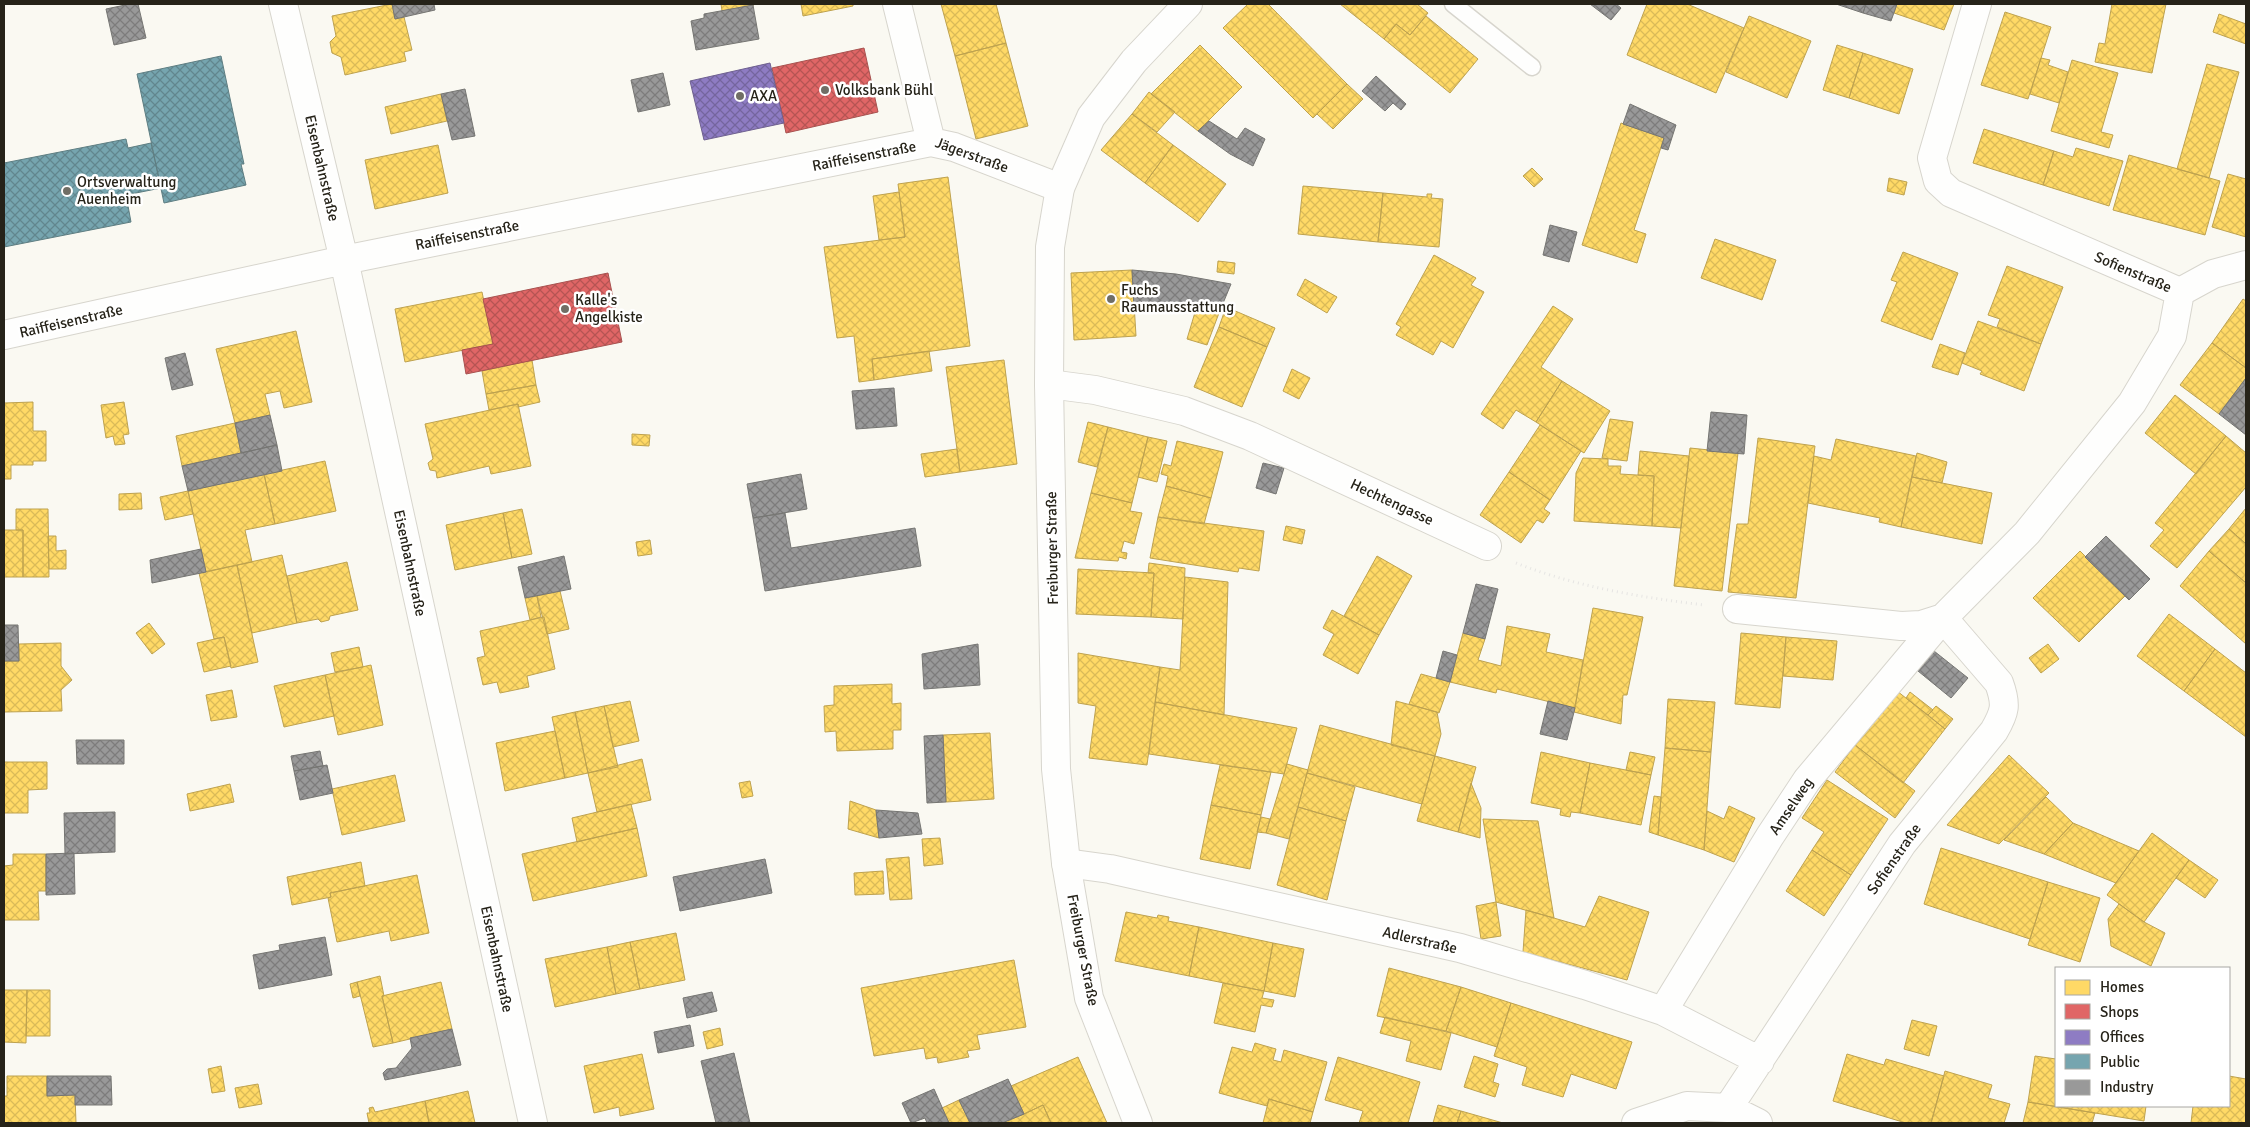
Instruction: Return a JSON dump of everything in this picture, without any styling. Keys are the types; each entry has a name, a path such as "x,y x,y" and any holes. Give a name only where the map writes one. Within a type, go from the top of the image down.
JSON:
{"street":[{"name":"Eisenbahnstraße","path":"283,4 344,260 533,1123"},
{"name":"Jägerstraße","path":"897,4 931,142 954,147 1060,188"},
{"name":"Freiburger Straße","path":"1138,1123 1089,998 1066,863 1056,769 1050,384 1050,248 1060,188 1090,117 1134,61 1188,4"},
{"name":"Sofienstraße","path":"1737,609 1901,626 1921,625 1943,618 2027,533 2132,403 2172,336 2180,292 1951,193 1938,180 1932,158 1977,4"},
{"name":"Raiffeisenstraße","path":"4,335 344,260 931,142"},
{"path":"2180,292 2213,274 2246,265"},
{"name":"Hechtengasse","path":"1050,384 1095,390 1192,414 1250,436 1487,546"},
{"name":"Sofienstraße","path":"1728,1108 1902,844 1994,732 2004,714 2004,696 2000,683 1943,618"},
{"name":"Amselweg","path":"1663,1011 1770,836 1807,780 1943,618"},
{"name":"Adlerstraße","path":"1066,863 1110,869 1460,948 1586,985 1663,1011 1760,1061"},
{"path":"1636,1123 1687,1106 1728,1108 1758,1123"}],"lane":[{"path":"1452,4 1532,67"}],"path":[{"path":"1487,546 1511,561 1546,575 1606,591 1737,609"}],"building: Homes":[{"path":"392,4 395,19 404,17 412,50 404,52 406,61 345,75 341,57 332,53 330,42 336,36 332,16"},
{"path":"721,4 754,4 754,5 722,11"},
{"path":"801,4 853,4 853,6 803,16"},
{"path":"941,4 996,4 1006,43 955,56"},
{"path":"1248,4 1268,4 1347,84 1313,118 1223,28"},
{"path":"1340,4 1417,4 1428,13 1410,35 1396,24 1384,39"},
{"path":"1647,4 1687,4 1744,28 1716,93 1627,55"},
{"path":"1897,4 1954,4 1944,30 1894,13"},
{"path":"2112,4 2166,4 2152,73 2095,62 2099,43 2105,44"},
{"path":"2005,12 2051,27 2028,99 1981,85"},
{"path":"2219,14 2246,24 2246,44 2213,32"},
{"path":"1426,16 1478,59 1450,93 1384,39 1396,24 1410,35"},
{"path":"1749,16 1811,41 1787,98 1726,72"},
{"path":"1006,43 1028,126 976,139 955,56"},
{"path":"1200,45 1242,87 1198,131 1151,94"},
{"path":"1837,45 1863,53 1849,98 1823,90"},
{"path":"1863,53 1913,69 1899,114 1849,98"},
{"path":"2041,58 2050,60 2048,65 2068,72 2059,103 2030,94"},
{"path":"2072,60 2118,73 2101,132 2113,135 2109,148 2051,131"},
{"path":"2207,64 2239,72 2209,178 2177,169"},
{"path":"1347,84 1363,99 1333,129 1317,114"},
{"path":"1149,92 1175,112 1157,132 1132,114"},
{"path":"441,94 447,121 391,134 385,107"},
{"path":"1132,114 1173,145 1145,183 1101,150"},
{"path":"1621,123 1664,138 1634,230 1646,234 1637,263 1582,245"},
{"path":"1984,129 2054,151 2043,185 1973,163"},
{"path":"438,145 448,193 375,209 365,160"},
{"path":"1173,145 1226,184 1198,222 1145,183"},
{"path":"2076,148 2123,161 2109,206 2043,185 2054,151 2073,157"},
{"path":"2129,155 2220,181 2205,235 2113,210"},
{"path":"1532,168 1543,179 1534,187 1523,176"},
{"path":"2228,174 2246,179 2246,237 2212,227"},
{"path":"948,177 970,346 872,359 874,380 859,382 854,336 837,338 824,247 905,237 898,184"},
{"path":"1889,178 1907,182 1904,195 1887,191"},
{"path":"1303,186 1383,193 1378,242 1298,234"},
{"path":"899,192 905,237 879,240 873,196"},
{"path":"1383,193 1427,197 1427,194 1432,194 1431,198 1443,199 1439,247 1378,242"},
{"path":"1715,239 1776,260 1762,300 1701,278"},
{"path":"1903,252 1958,273 1932,340 1881,321 1897,282 1891,280"},
{"path":"1434,255 1476,278 1471,285 1484,292 1453,348 1441,341 1433,355 1396,335 1401,327 1396,324"},
{"path":"1218,261 1235,263 1234,274 1217,272"},
{"path":"2007,266 2063,287 2041,344 1997,327 2000,319 1988,315"},
{"path":"1132,270 1136,336 1074,340 1071,273"},
{"path":"1305,279 1337,297 1327,313 1297,295"},
{"path":"482,292 493,344 405,362 395,309"},
{"path":"2243,299 2246,301 2246,368 2212,343"},
{"path":"1553,306 1573,319 1541,367 1562,381 1536,422 1516,410 1503,429 1481,414"},
{"path":"1226,307 1275,328 1267,347 1219,327"},
{"path":"1196,309 1219,313 1207,345 1187,339"},
{"path":"1978,321 2041,344 2024,391 1980,374 1982,371 1962,363"},
{"path":"1219,327 1267,347 1242,407 1194,387"},
{"path":"296,331 312,402 284,408 280,391 265,394 270,415 235,423 216,349"},
{"path":"2212,343 2246,368 2246,378 2219,414 2180,385"},
{"path":"1940,344 1965,353 1958,375 1932,367"},
{"path":"929,351 932,371 874,380 872,359"},
{"path":"532,360 536,385 486,394 482,371"},
{"path":"1004,360 1017,464 960,472 946,367"},
{"path":"1292,369 1310,378 1299,399 1283,391"},
{"path":"1562,381 1610,411 1584,453 1536,422"},
{"path":"536,385 540,402 518,407 518,404 489,410 486,394"},
{"path":"2175,395 2226,436 2196,474 2145,433"},
{"path":"33,402 33,431 46,431 46,461 33,461 33,465 11,465 11,479 4,479 4,403"},
{"path":"124,402 129,434 123,435 125,444 115,445 113,436 106,438 101,405"},
{"path":"518,404 531,466 491,474 489,466 437,478 436,471 430,470 428,463 433,459 425,424"},
{"path":"1610,419 1633,422 1627,461 1602,458"},
{"path":"1088,422 1108,427 1097,467 1078,462"},
{"path":"235,423 241,453 182,466 176,436"},
{"path":"1540,425 1581,451 1550,500 1509,472"},
{"path":"1108,427 1148,437 1132,503 1091,493"},
{"path":"632,434 650,435 649,446 632,445"},
{"path":"2226,436 2246,453 2246,487 2177,568 2150,546 2164,530 2155,523"},
{"path":"1148,437 1167,441 1157,482 1138,477"},
{"path":"1758,438 1815,446 1796,598 1728,592 1737,524 1748,524"},
{"path":"1836,439 1916,456 1901,527 1879,522 1880,518 1808,503 1814,456 1831,460"},
{"path":"1177,441 1223,452 1211,498 1166,486 1168,476 1161,474 1164,464 1171,466"},
{"path":"1690,448 1738,453 1722,591 1674,586"},
{"path":"957,449 960,472 925,477 921,454"},
{"path":"1640,451 1689,456 1681,528 1652,526 1654,476 1638,475"},
{"path":"1917,453 1947,462 1942,483 1912,477"},
{"path":"1583,458 1608,459 1608,466 1621,466 1620,474 1654,476 1652,526 1574,521 1576,473"},
{"path":"325,461 336,511 275,524 264,474"},
{"path":"1509,472 1550,500 1544,509 1550,513 1543,523 1537,520 1521,543 1480,515"},
{"path":"264,474 275,524 245,530 252,562 206,572 188,491"},
{"path":"1912,477 1992,493 1982,544 1901,527"},
{"path":"1166,486 1211,498 1204,524 1158,517"},
{"path":"188,491 193,514 165,520 160,497"},
{"path":"141,493 142,509 119,510 119,494"},
{"path":"1091,493 1132,503 1130,511 1142,513 1134,544 1124,541 1121,552 1127,553 1126,559 1119,557 1118,561 1075,558"},
{"path":"2246,508 2246,544 2229,529"},
{"path":"16,509 48,509 49,577 23,577 23,530 16,530"},
{"path":"522,509 532,554 512,558 503,513"},
{"path":"503,513 512,558 455,570 446,525"},
{"path":"1158,517 1264,531 1259,571 1239,568 1238,572 1150,558"},
{"path":"1286,526 1305,530 1302,544 1283,540"},
{"path":"2229,529 2246,544 2246,583 2209,551"},
{"path":"4,530 23,530 23,577 4,577"},
{"path":"48,536 56,536 56,551 66,550 66,569 49,569"},
{"path":"650,540 652,554 638,556 636,542"},
{"path":"2080,551 2125,596 2079,642 2033,598"},
{"path":"2209,551 2246,583 2246,644 2180,586"},
{"path":"282,555 297,623 252,633 237,565"},
{"path":"1377,556 1412,576 1379,635 1344,616"},
{"path":"347,562 358,610 330,616 329,620 321,622 318,619 297,623 287,576"},
{"path":"1149,563 1185,568 1183,619 1151,617 1154,573 1148,573"},
{"path":"237,565 258,662 231,668 224,637 214,639 199,573"},
{"path":"1078,569 1154,573 1151,617 1076,614"},
{"path":"1185,577 1228,582 1224,715 1155,702 1160,667 1180,670"},
{"path":"560,591 569,629 547,634 537,596"},
{"path":"537,596 541,617 530,620 525,598"},
{"path":"1593,608 1643,617 1627,695 1623,695 1621,724 1574,712"},
{"path":"1332,610 1379,635 1358,674 1323,655 1334,634 1323,628"},
{"path":"2169,614 2215,649 2184,691 2137,656"},
{"path":"544,617 555,669 527,676 529,687 500,693 497,682 483,685 477,658 485,656 480,631"},
{"path":"149,623 165,644 152,654 136,633"},
{"path":"1507,626 1550,634 1546,652 1583,660 1575,708 1497,689 1496,693 1450,682 1463,633 1485,639 1478,660 1501,666"},
{"path":"1741,633 1786,637 1780,708 1735,704"},
{"path":"224,637 231,666 204,672 197,643"},
{"path":"1786,637 1837,641 1833,680 1783,676"},
{"path":"61,643 61,666 72,680 61,690 62,711 4,712 4,661 19,661 19,644"},
{"path":"2048,644 2059,659 2041,673 2029,658"},
{"path":"359,647 363,667 335,672 331,653"},
{"path":"2215,649 2246,673 2246,737 2184,691"},
{"path":"1078,653 1160,667 1147,765 1089,758 1096,706 1078,703"},
{"path":"371,665 383,725 338,735 325,675"},
{"path":"1421,674 1450,682 1439,713 1409,704"},
{"path":"325,675 334,716 284,727 274,686"},
{"path":"892,684 892,704 901,703 901,730 893,730 893,749 837,751 836,731 825,732 824,706 834,705 834,686"},
{"path":"232,690 237,717 211,721 206,695"},
{"path":"1897,691 1945,729 1903,783 1855,745"},
{"path":"1910,692 1933,710 1928,715 1906,698"},
{"path":"1668,699 1715,702 1711,752 1665,748"},
{"path":"630,701 639,741 613,747 604,706"},
{"path":"1396,701 1437,712 1441,734 1435,756 1391,745"},
{"path":"1155,702 1297,728 1284,774 1149,754"},
{"path":"604,706 618,767 588,773 575,712"},
{"path":"1936,706 1953,719 1945,729 1928,715"},
{"path":"575,712 588,773 565,778 552,717"},
{"path":"1320,725 1435,756 1422,804 1307,773"},
{"path":"555,731 565,778 505,791 496,743"},
{"path":"990,733 994,799 946,802 943,735"},
{"path":"1855,745 1915,791 1895,818 1835,772"},
{"path":"1665,748 1711,752 1704,850 1658,835"},
{"path":"1541,752 1590,763 1580,813 1571,812 1570,817 1560,815 1561,809 1531,803"},
{"path":"1630,752 1655,757 1651,775 1626,770"},
{"path":"2009,755 2049,793 1999,844 1947,825"},
{"path":"1435,756 1476,767 1458,832 1417,821"},
{"path":"642,759 651,800 597,812 588,773"},
{"path":"4,762 47,762 47,789 28,790 28,813 4,813"},
{"path":"1590,763 1651,775 1641,825 1580,813"},
{"path":"1287,764 1308,770 1289,839 1266,833"},
{"path":"1220,765 1271,772 1261,815 1211,805"},
{"path":"1307,773 1355,787 1346,821 1298,807"},
{"path":"395,775 405,821 342,835 332,789"},
{"path":"1827,780 1888,819 1851,875 1812,850 1824,832 1802,818"},
{"path":"750,781 753,796 742,798 739,783"},
{"path":"1471,783 1481,808 1480,838 1458,832"},
{"path":"230,784 234,802 190,811 187,794"},
{"path":"1654,796 1661,797 1658,835 1649,832"},
{"path":"2046,797 2073,823 2044,854 2004,840"},
{"path":"850,801 876,810 879,838 848,829"},
{"path":"631,804 637,828 577,842 572,818"},
{"path":"1211,805 1261,815 1250,869 1200,859"},
{"path":"1729,806 1755,818 1734,862 1704,850 1707,811 1724,819"},
{"path":"1298,807 1346,821 1327,900 1277,885"},
{"path":"1261,817 1270,819 1266,833 1257,832"},
{"path":"1483,819 1538,821 1554,918 1496,902"},
{"path":"2073,823 2139,851 2116,883 2044,854"},
{"path":"637,828 647,876 533,901 522,854"},
{"path":"2152,833 2189,860 2144,922 2107,895"},
{"path":"940,838 943,864 924,866 922,839"},
{"path":"1941,848 2048,882 2030,939 1924,904"},
{"path":"1812,850 1851,875 1824,916 1786,891"},
{"path":"13,854 46,854 46,891 38,891 39,920 4,920 4,866 13,865"},
{"path":"909,857 912,899 890,900 886,859"},
{"path":"2189,860 2218,880 2205,898 2176,878"},
{"path":"361,862 365,886 330,893 331,897 292,905 287,877"},
{"path":"883,871 884,894 855,895 854,873"},
{"path":"417,875 429,933 391,941 389,931 337,942 328,898 331,897 330,893"},
{"path":"2048,882 2100,898 2080,962 2028,945"},
{"path":"1599,896 1649,912 1627,980 1523,952 1526,910 1585,927"},
{"path":"1496,902 1501,936 1481,939 1476,906"},
{"path":"2119,904 2144,922 2165,933 2151,966 2111,946 2108,919"},
{"path":"1126,912 1157,918 1158,915 1169,917 1168,921 1199,927 1189,976 1115,961"},
{"path":"1199,927 1273,943 1264,991 1189,976"},
{"path":"676,933 685,980 640,989 630,942"},
{"path":"630,942 640,989 616,994 607,947"},
{"path":"1273,943 1304,949 1295,997 1264,991"},
{"path":"607,947 616,994 555,1007 545,959"},
{"path":"1014,960 1026,1027 977,1035 980,1049 967,1051 969,1057 938,1063 937,1057 926,1059 924,1048 874,1056 861,988"},
{"path":"1389,968 1461,987 1446,1031 1377,1016"},
{"path":"380,976 384,996 382,996 393,1043 373,1047 357,982"},
{"path":"357,982 360,996 353,998 350,984"},
{"path":"441,982 452,1029 393,1043 382,996"},
{"path":"1223,983 1264,991 1262,998 1274,1000 1272,1007 1261,1005 1255,1032 1214,1023"},
{"path":"1461,987 1511,1003 1497,1047 1446,1031"},
{"path":"4,990 27,990 26,1043 4,1042"},
{"path":"27,990 50,990 50,1036 26,1036"},
{"path":"1511,1003 1632,1042 1616,1089 1571,1074 1563,1097 1522,1085 1527,1067 1494,1056"},
{"path":"1385,1017 1451,1033 1441,1070 1406,1061 1411,1041 1380,1033"},
{"path":"1912,1020 1937,1026 1929,1056 1904,1049"},
{"path":"720,1028 723,1045 707,1049 703,1032"},
{"path":"1255,1043 1276,1049 1273,1060 1281,1062 1284,1050 1327,1062 1313,1112 1269,1099 1267,1106 1219,1093 1232,1047 1252,1052"},
{"path":"642,1054 654,1109 620,1116 619,1107 594,1113 584,1066"},
{"path":"1847,1054 1884,1065 1886,1059 1944,1076 1931,1123 1906,1123 1833,1101"},
{"path":"1474,1056 1498,1064 1493,1082 1499,1084 1495,1097 1464,1087"},
{"path":"2035,1056 2055,1059 2055,1106 2028,1102"},
{"path":"1078,1057 1107,1123 1051,1123 1043,1105 1024,1114 1011,1086"},
{"path":"1338,1057 1420,1082 1408,1123 1359,1123 1363,1111 1325,1100"},
{"path":"221,1066 225,1091 212,1093 208,1069"},
{"path":"1945,1071 1992,1085 1988,1098 2010,1104 2004,1123 1931,1123"},
{"path":"7,1076 47,1076 47,1096 75,1095 76,1123 4,1123 4,1096 7,1096"},
{"path":"2230,1076 2246,1079 2246,1123 2191,1123 2193,1107 2230,1107"},
{"path":"258,1084 262,1104 239,1108 235,1088"},
{"path":"468,1091 475,1123 429,1123 425,1101"},
{"path":"1269,1099 1313,1112 1310,1123 1263,1123"},
{"path":"959,1100 970,1123 949,1123 942,1108"},
{"path":"425,1101 429,1123 369,1123 367,1113 370,1113 369,1108 373,1107 375,1112"},
{"path":"2028,1102 2095,1113 2092,1123 2023,1123"},
{"path":"1043,1105 1051,1123 1002,1123 1024,1114"},
{"path":"1438,1105 1461,1111 1457,1123 1433,1123"},
{"path":"2059,1107 2146,1107 2144,1121"},
{"path":"1461,1111 1503,1123 1457,1123"}],"building: Shops":[{"name":"Volksbank Bühl","path":"864,48 878,112 786,133 772,68"},
{"path":"608,273 622,342 466,374 462,350 493,344 483,299"}],"building: Offices":[{"path":"770,63 784,123 704,140 690,81"}],"building: Public":[{"path":"221,56 244,164 241,164 246,185 164,203 137,74"},
{"path":"126,139 128,148 151,143 161,188 126,195 131,222 4,247 4,163"}],"building: Industry":[{"path":"138,4 146,38 114,45 106,9"},
{"path":"392,4 434,4 435,10 395,19"},
{"path":"1590,4 1616,4 1621,8 1611,20"},
{"path":"1836,4 1866,4 1863,13"},
{"path":"1866,4 1897,4 1891,21 1863,13"},
{"path":"753,5 759,39 696,50 691,21 704,18 704,14"},
{"path":"663,73 670,105 638,112 631,80"},
{"path":"1376,76 1406,104 1401,110 1393,103 1385,111 1362,91"},
{"path":"465,89 475,136 452,140 441,94"},
{"path":"1630,104 1676,125 1668,150 1661,148 1664,138 1623,124"},
{"path":"1209,121 1237,139 1245,128 1265,139 1253,166 1230,154 1198,131"},
{"path":"1550,225 1577,232 1569,262 1543,255"},
{"path":"1132,270 1176,274 1231,284 1219,313 1181,306 1134,308"},
{"path":"185,353 193,385 172,390 165,358"},
{"path":"2246,378 2246,435 2219,414"},
{"path":"894,388 897,426 856,429 852,391"},
{"path":"1711,412 1747,415 1744,454 1707,451"},
{"path":"270,415 277,445 241,453 235,423"},
{"path":"277,445 282,471 188,491 182,466"},
{"path":"1263,463 1284,468 1276,494 1256,488"},
{"path":"801,474 807,509 753,518 747,484"},
{"path":"785,513 791,548 915,528 921,566 765,591 753,518"},
{"path":"2106,536 2150,579 2129,600 2085,557"},
{"path":"201,549 206,572 152,583 150,560"},
{"path":"564,556 571,589 525,598 518,567"},
{"path":"1476,584 1498,589 1485,639 1463,633"},
{"path":"4,625 18,625 19,661 4,661"},
{"path":"978,644 980,685 924,689 922,654"},
{"path":"1443,651 1457,655 1450,682 1436,678"},
{"path":"1934,651 1968,678 1951,698 1918,671"},
{"path":"1548,701 1575,708 1567,740 1540,734"},
{"path":"943,735 946,802 927,803 924,736"},
{"path":"76,740 124,740 124,764 77,764"},
{"path":"320,751 323,766 294,771 291,756"},
{"path":"327,765 333,793 300,800 294,771"},
{"path":"876,810 918,813 922,834 879,838"},
{"path":"115,812 115,852 65,854 64,813"},
{"path":"74,853 75,894 46,895 46,854"},
{"path":"765,859 772,893 680,911 673,877"},
{"path":"325,937 332,975 259,989 253,955 280,950 279,945"},
{"path":"712,992 717,1011 687,1018 683,998"},
{"path":"690,1025 694,1046 658,1053 654,1032"},
{"path":"452,1029 461,1065 385,1080 383,1073 387,1069 396,1068 412,1048 410,1038"},
{"path":"734,1053 750,1123 716,1123 701,1061"},
{"path":"47,1076 111,1076 112,1105 75,1105 75,1095 47,1096"},
{"path":"1008,1079 1024,1114 1002,1123 970,1123 959,1100"},
{"path":"934,1089 949,1123 927,1123 925,1118 911,1123 902,1103"}],"place":[{"name":"Volksbank Bühl","path":"825,90"},
{"name":"AXA","path":"740,96"},
{"name":"Ortsverwaltung Auenheim","path":"67,191"},
{"name":"Fuchs Raumausstattung","path":"1111,299"},
{"name":"Kalle's Angelkiste","path":"565,309"}]}
